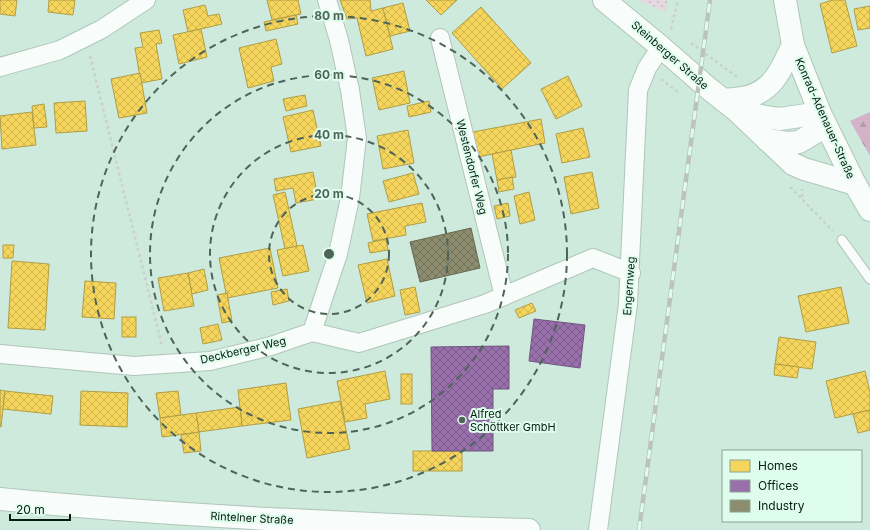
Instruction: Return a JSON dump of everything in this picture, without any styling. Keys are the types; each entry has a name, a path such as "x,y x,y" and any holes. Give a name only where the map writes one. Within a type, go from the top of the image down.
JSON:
{"main road":[{"name":"Steinberger Straße","path":"604,0 661,46 729,105 793,164 804,169 854,184"},
{"name":"Konrad-Adenauer-Straße","path":"785,0 793,45 823,119 854,184 870,210"},
{"path":"729,105 765,88 777,78 793,45"},
{"name":"Steinberger Straße","path":"729,105 765,117 780,119 823,119"},
{"path":"767,140 788,143 799,142 823,119"},
{"name":"Rintelner Straße","path":"0,499 64,506 163,513 529,530"}],"street":[{"path":"0,67 60,50 102,29 146,0"},
{"path":"327,0 339,40 347,76 357,138 350,198 338,254 312,332 360,343 485,304 594,258 630,273"},
{"name":"Westendorfer Weg","path":"440,38 504,296"},
{"name":"Engernweg","path":"598,530 628,304 638,90 647,68 661,46"},
{"name":"Deckberger Weg","path":"0,354 134,366 167,364 210,360 271,346 312,332"}],"lane":[{"path":"842,240 870,279"}],"path":[{"path":"661,46 671,29 678,0"},
{"path":"85,38 167,364"},
{"path":"690,43 738,78"}],"shaded area":[{"path":"639,0 668,0 665,12"}],"green space":[{"path":"870,112 870,156 850,121"}],"building: Homes":[{"path":"0,0 17,0 15,16 0,14"},
{"path":"49,0 75,0 73,15 48,12"},
{"path":"267,0 298,0 301,14 272,20"},
{"path":"340,0 370,0 371,11 383,8 393,49 366,56 357,18 347,19"},
{"path":"426,0 457,0 441,15"},
{"path":"832,0 845,0 857,46 832,53 820,4"},
{"path":"403,3 410,31 390,36 383,8"},
{"path":"205,5 208,16 219,14 222,24 188,32 183,10"},
{"path":"870,6 870,28 858,30 854,9"},
{"path":"481,7 531,63 502,89 452,33"},
{"path":"296,15 298,24 266,31 264,22"},
{"path":"201,29 207,57 179,64 173,35"},
{"path":"159,30 162,43 156,44 162,79 141,83 135,48 143,47 140,33"},
{"path":"276,39 282,64 271,67 274,81 248,88 239,48"},
{"path":"404,71 410,103 379,110 372,78"},
{"path":"140,73 147,113 119,118 111,79"},
{"path":"568,76 582,106 556,119 541,89"},
{"path":"305,95 307,106 286,111 283,99"},
{"path":"85,101 87,131 56,133 54,103"},
{"path":"429,101 431,112 409,117 407,106"},
{"path":"44,104 47,127 34,128 32,106"},
{"path":"313,110 321,146 291,152 283,117"},
{"path":"32,112 36,145 2,149 0,116"},
{"path":"541,119 545,143 478,157 473,132"},
{"path":"583,128 590,157 562,163 556,134"},
{"path":"408,130 414,163 383,169 377,136"},
{"path":"511,150 516,177 497,180 492,154"},
{"path":"313,172 318,199 296,203 293,188 276,191 274,179"},
{"path":"592,172 599,208 571,214 564,177"},
{"path":"413,173 419,194 389,202 383,181"},
{"path":"512,177 514,189 499,192 497,180"},
{"path":"285,192 297,246 285,249 273,195"},
{"path":"529,192 535,220 520,224 514,196"},
{"path":"422,203 426,222 405,226 406,235 373,241 367,214"},
{"path":"508,203 510,216 497,219 494,206"},
{"path":"386,239 388,250 370,253 368,243"},
{"path":"3,245 14,245 13,258 3,258"},
{"path":"303,245 309,271 283,276 277,250"},
{"path":"270,248 278,288 227,298 219,258"},
{"path":"387,259 395,296 367,303 358,265"},
{"path":"12,261 49,264 45,330 8,328"},
{"path":"204,269 208,290 192,294 188,273"},
{"path":"188,273 194,306 164,311 158,278"},
{"path":"85,281 116,283 114,319 82,317"},
{"path":"415,287 420,312 405,315 400,290"},
{"path":"841,287 849,323 806,332 798,296"},
{"path":"287,289 289,301 273,305 271,292"},
{"path":"227,293 232,321 222,323 217,295"},
{"path":"532,303 536,311 519,318 515,310"},
{"path":"122,317 136,317 136,337 122,337"},
{"path":"218,324 222,340 203,344 200,328"},
{"path":"779,337 816,342 812,369 775,364"},
{"path":"775,364 799,367 797,378 774,375"},
{"path":"385,371 390,399 365,404 367,418 345,422 337,381"},
{"path":"865,371 870,393 870,410 835,418 826,381"},
{"path":"401,374 412,374 412,404 401,404"},
{"path":"286,383 291,420 242,426 238,390"},
{"path":"0,390 5,391 1,427 0,426"},
{"path":"5,391 53,396 51,414 3,409"},
{"path":"81,391 128,393 127,427 80,425"},
{"path":"178,391 181,415 160,418 156,393"},
{"path":"340,401 350,449 307,458 298,409"},
{"path":"240,407 242,426 199,432 196,413"},
{"path":"870,410 870,430 858,433 853,414"},
{"path":"196,413 199,432 162,437 160,418"},
{"path":"199,432 201,451 184,453 181,435"},
{"path":"413,451 462,451 462,471 413,471"}],"building: Offices":[{"path":"534,319 585,325 580,368 529,361"},
{"name":"Alfred Schöttker GmbH","path":"509,346 509,389 493,389 493,451 432,451 431,347"}],"building: Industry":[{"path":"471,228 480,268 420,282 410,242"}],"railway":[{"path":"639,530 710,0"}],"place":[{"name":"Alfred Schöttker GmbH","path":"462,420"}]}
